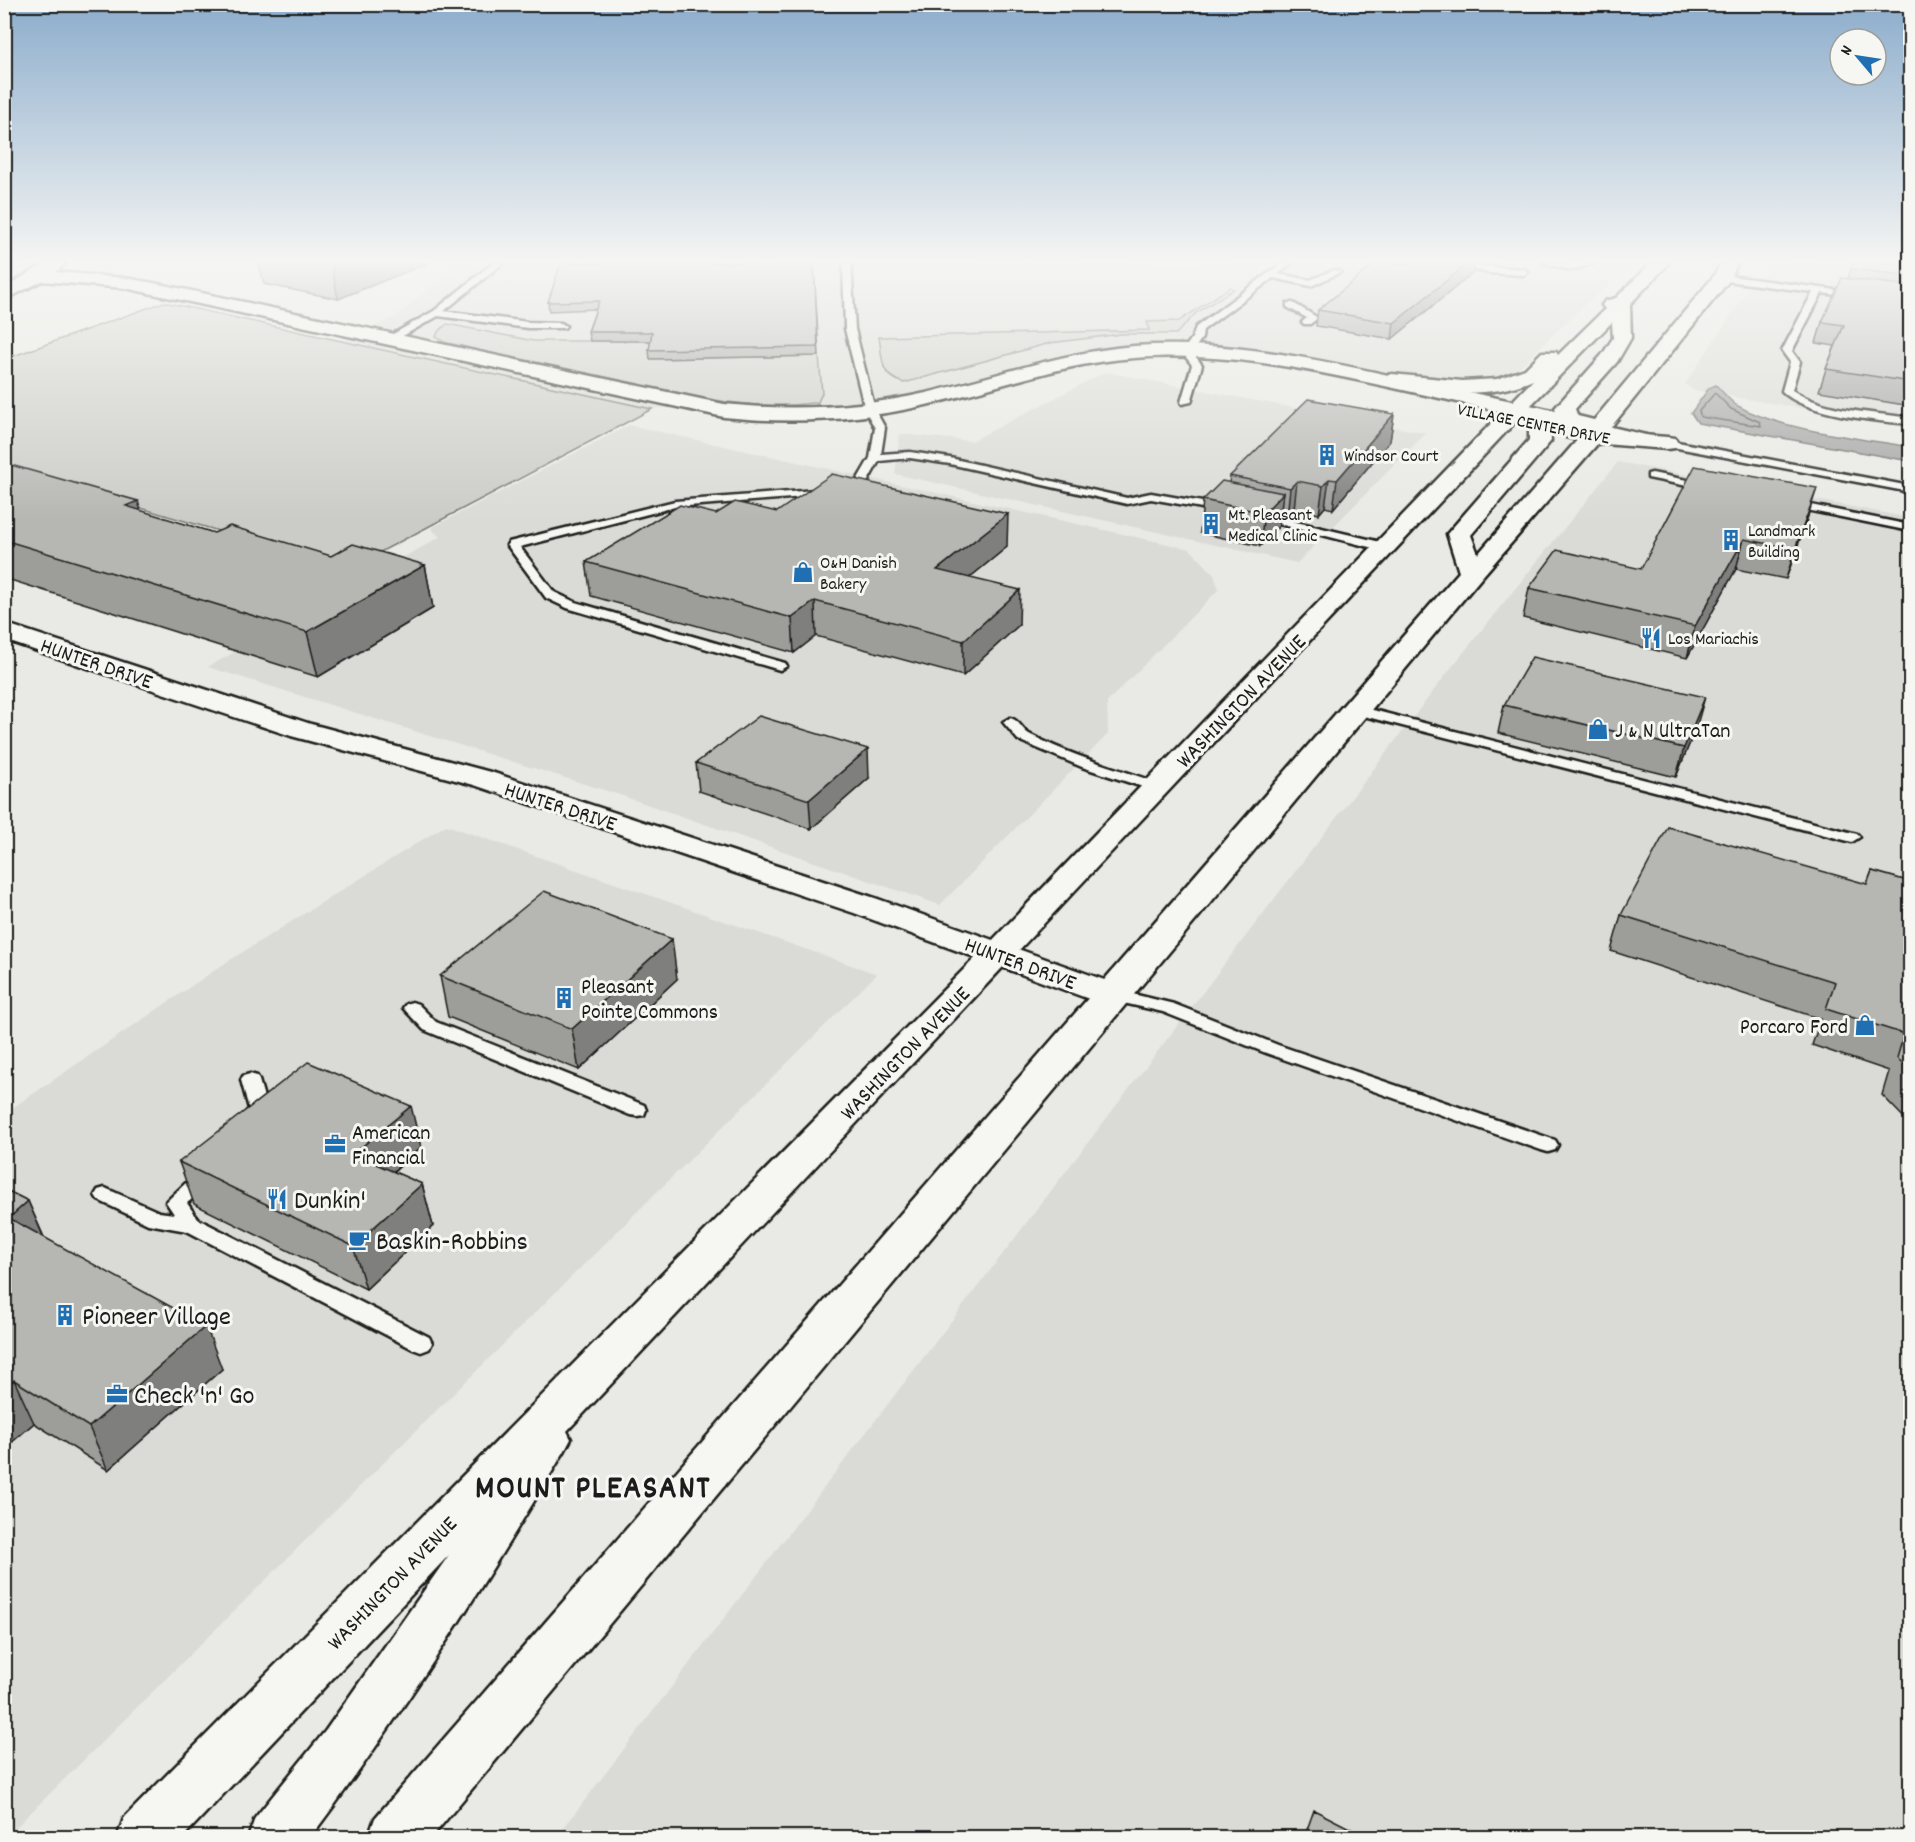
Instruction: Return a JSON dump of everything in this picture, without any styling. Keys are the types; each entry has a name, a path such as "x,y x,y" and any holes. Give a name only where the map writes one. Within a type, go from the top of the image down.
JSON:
{"main road":[{"name":"VILLAGE CENTER DRIVE","path":"431,349 711,409 784,414 870,410 928,399 1082,359 1115,354 1187,352 1255,354 1392,380 1521,418 1568,420"},
{"path":"1392,380 1476,387 1501,384 1530,375 1556,349"},
{"name":"WASHINGTON AVENUE","path":"144,1838 998,954 1385,547 1521,418 1581,349"},
{"path":"1595,432 1568,420 1564,408 1610,358 1615,349"},
{"path":"395,1838 1472,573 1595,432 1663,349"},
{"name":"VILLAGE CENTER DRIVE","path":"1226,354 1266,367 1521,418 1667,443"},
{"path":"1472,573 1459,534 1540,441 1521,418"},
{"name":"HUNTER DRIVE","path":"4,631 301,730 484,779 866,906 1112,995"},
{"path":"275,1838 345,1748 456,1587 582,1384"}],"lane":[{"path":"780,666 571,605 550,595 513,544 675,504 857,490 875,458 880,428 870,410 855,349"},
{"path":"1186,402 1197,365 1187,352 1189,349"},
{"path":"1788,349 1787,351 1795,362 1787,391 1793,398 1811,404 1911,422"},
{"path":"1667,443 1911,489"},
{"path":"875,458 910,455 950,461 1127,501 1151,496 1242,513 1385,547"},
{"path":"1652,476 1722,490"},
{"path":"1780,502 1911,528"},
{"path":"1357,710 1852,837"},
{"path":"1010,723 1023,737 1087,764 1157,787"},
{"path":"1112,995 1168,1008 1272,1049 1548,1145"},
{"path":"412,1008 430,1026 637,1110"},
{"path":"234,1132 259,1111 250,1080"},
{"path":"191,1224 176,1202 199,1182 200,1160 209,1153"},
{"path":"105,1195 156,1219 191,1224 421,1343"}],"shaded area":[{"path":"33,349 378,349 652,409 348,569 5,468 5,359"},
{"path":"374,349 1539,349 1479,400 1255,354 1115,354 870,410 695,406 652,409"},
{"path":"474,349 652,349 651,359 819,356 822,393 818,402 795,405 749,404 704,398"},
{"path":"881,349 1028,349 904,383 890,376 882,360"},
{"path":"1708,349 1910,349 1910,427 1693,390 1685,384"},
{"path":"1105,372 1426,433 1297,563 895,474 900,434 972,441"},
{"path":"629,425 1190,549 1213,573 1219,589 1107,702 1108,734 940,905 620,795 208,667 440,537 431,528"},
{"path":"1618,462 1910,518 1910,1837 556,1838 1451,668"},
{"path":"446,825 877,974 5,1838 5,1113 227,962"}],"water":[{"path":"1716,385 1736,405 1775,421 1821,432 1910,447 1910,461 1698,423 1691,413 1709,388"}],"building":[{"path":"649,349 708,349 649,350"},
{"path":"1834,349 1911,349 1911,382 1826,369"},
{"path":"1308,399 1394,414 1337,480 1329,479 1323,486 1297,481 1290,488 1230,476"},
{"path":"4,463 138,501 126,506 214,533 230,526 331,556 353,544 425,565 307,632 4,540"},
{"path":"1695,466 1817,488 1795,549 1744,539 1695,626 1529,588 1557,550 1641,569"},
{"name":"O&H Danish Bakery","path":"832,474 1008,514 937,570 1020,590 963,641 815,601 792,618 586,562 680,505 716,514 735,502 777,512"},
{"path":"1222,481 1283,493 1264,513 1203,500"},
{"path":"1532,657 1705,697 1684,748 1504,705"},
{"path":"759,716 868,749 809,800 696,763"},
{"path":"1668,827 1867,884 1872,871 1911,882 1911,1071 1897,1058 1904,1034 1826,1009 1835,982 1621,915"},
{"path":"544,891 672,939 572,1029 440,976"},
{"path":"308,1062 411,1106 353,1154 422,1184 353,1246 179,1162"},
{"name":"Pioneer Village","path":"4,1189 28,1201 9,1218 206,1326 89,1427 14,1380 4,1388"},
{"path":"1314,1810 1369,1838 1304,1838"}],"place":[{"name":"Windsor Court","path":"1327,455"},
{"name":"Mt. Pleasant Medical Clinic","path":"1211,524"},
{"name":"Landmark Building","path":"1731,540"},
{"name":"O&H Danish Bakery","path":"803,572"},
{"name":"Los Mariachis","path":"1651,638"},
{"name":"J & N UltraTan","path":"1598,729"},
{"name":"Pleasant Pointe Commons","path":"564,998"},
{"name":"Porcaro Ford","path":"1865,1025"},
{"name":"American Financial","path":"335,1144"},
{"name":"Dunkin'","path":"277,1199"},
{"name":"Baskin-Robbins","path":"359,1240"},
{"name":"Pioneer Village","path":"65,1315"},
{"name":"Check 'n' Go","path":"117,1394"}],"district":[{"name":"MOUNT PLEASANT","path":"593,1485"}]}
